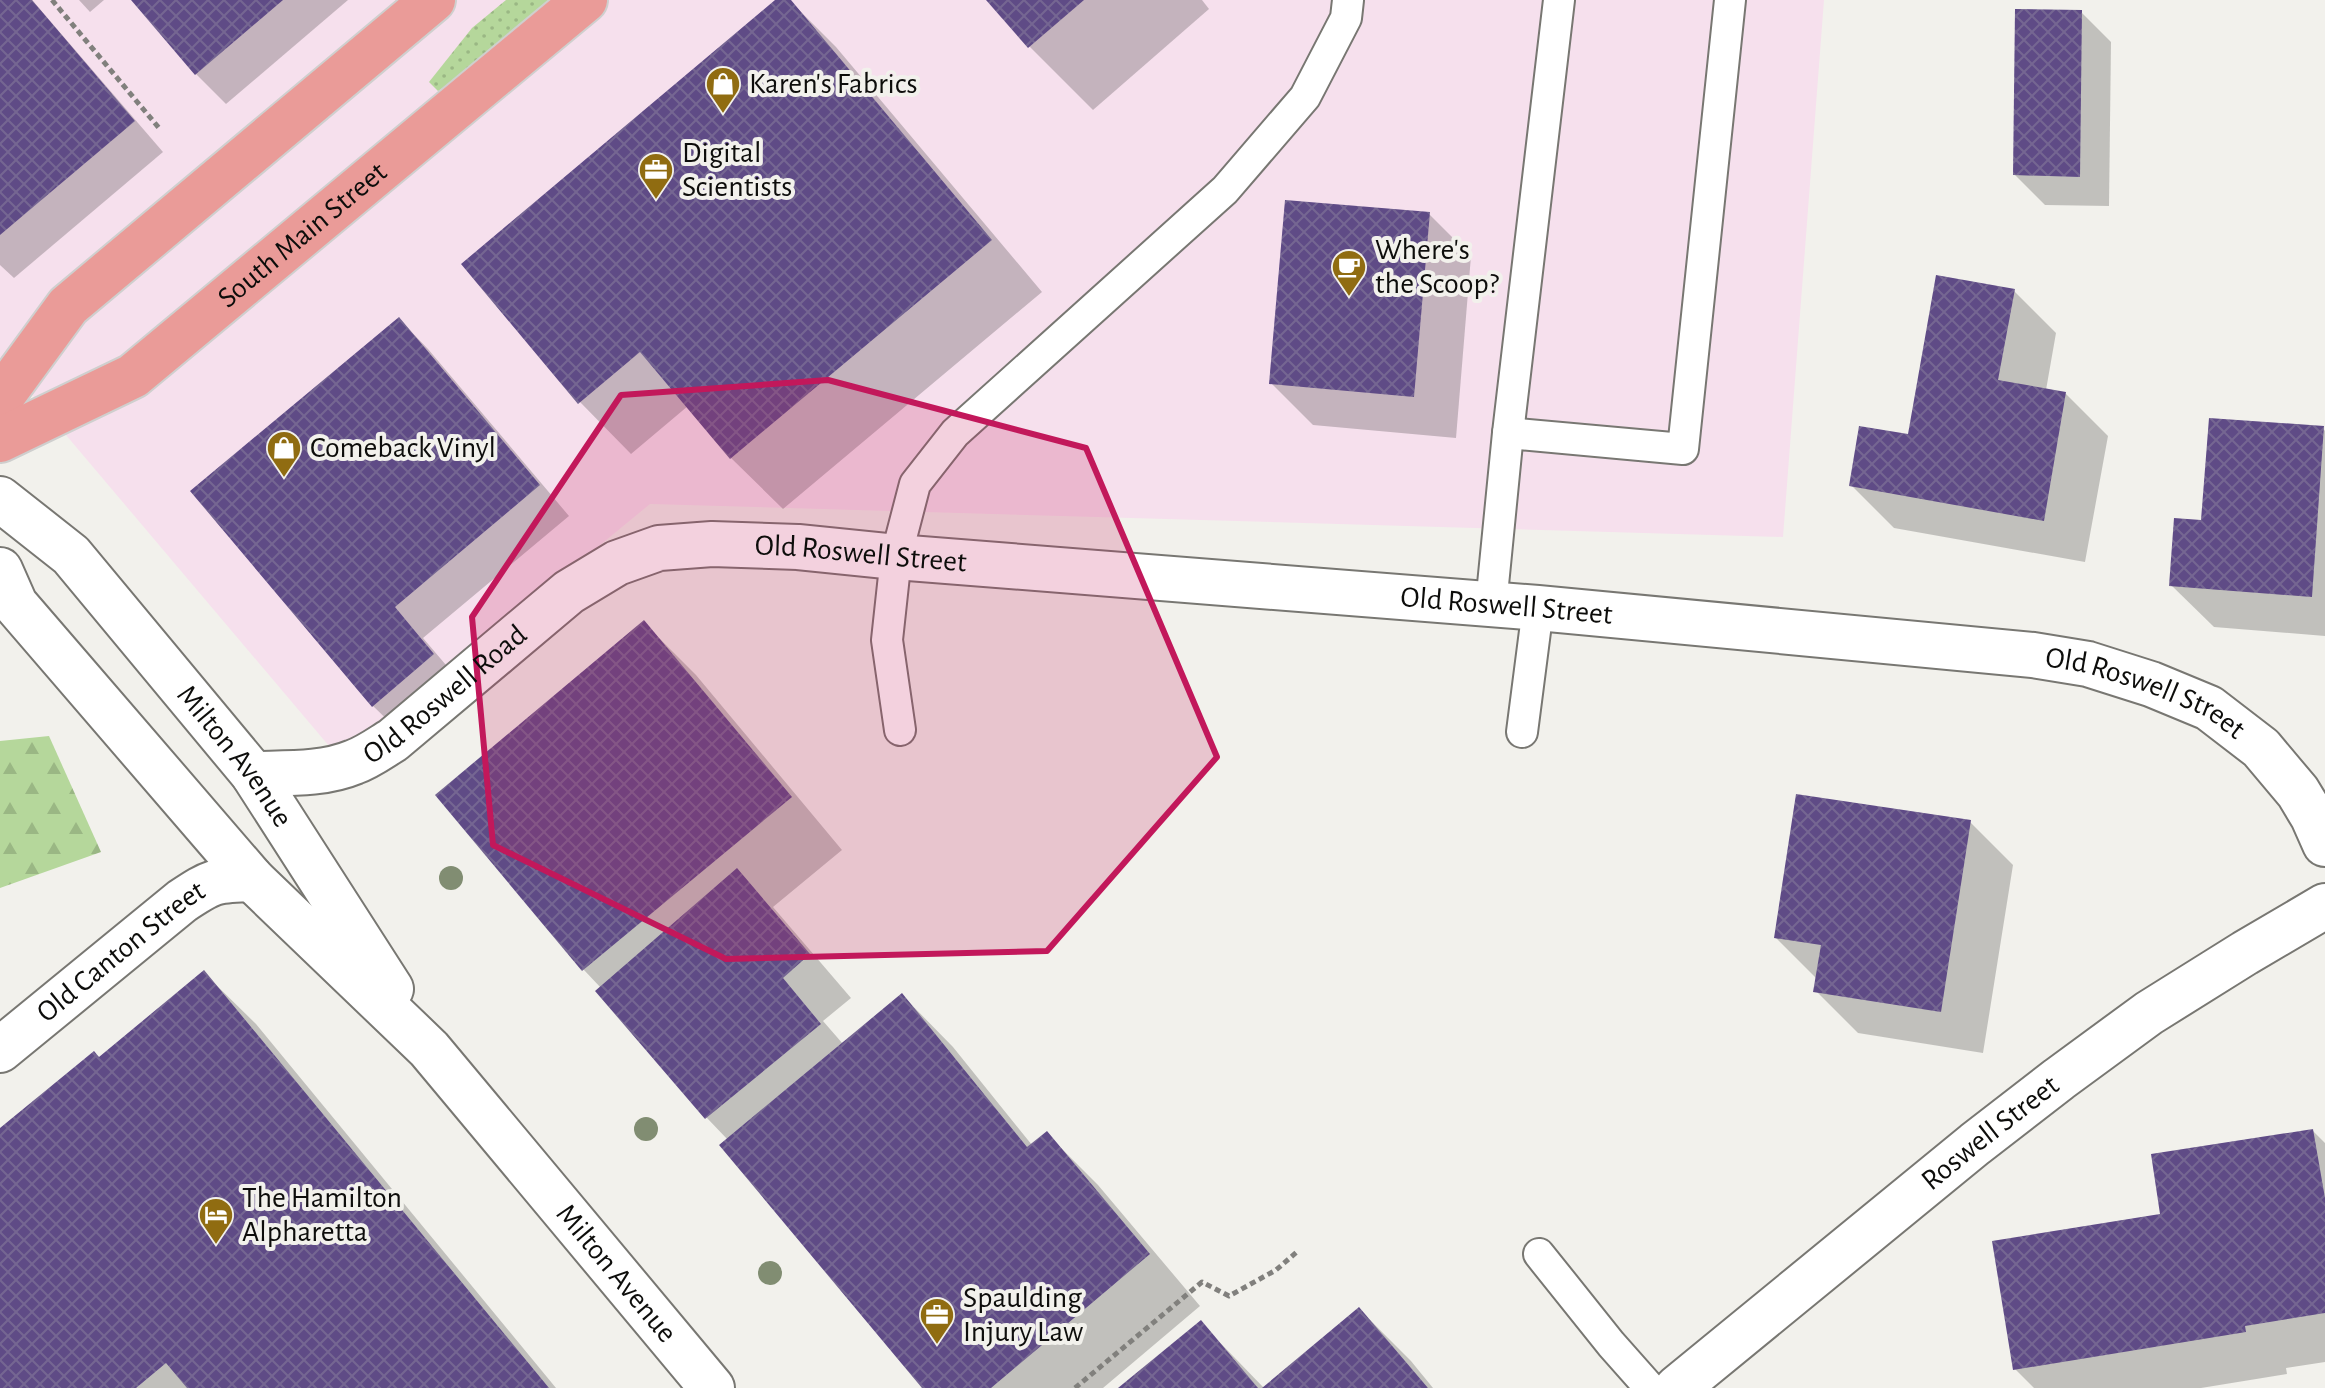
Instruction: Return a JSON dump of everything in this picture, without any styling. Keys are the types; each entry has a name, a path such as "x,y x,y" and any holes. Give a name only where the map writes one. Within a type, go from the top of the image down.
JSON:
{"main road":[{"path":"0,399 68,306 433,0"},
{"name":"South Main Street","path":"0,440 133,376 585,0"}],"street":[{"name":"Milton Avenue","path":"0,499 71,555 253,774 429,1049"},
{"name":"Old Roswell Street","path":"617,563 659,548 712,544 798,547 1538,608 2017,654 2088,664 2151,684 2209,708 2261,748 2298,792 2325,844"},
{"name":"Old Roswell Road","path":"253,774 327,770 371,754 393,740 569,592 617,563"},
{"name":"Milton Avenue","path":"0,570 15,604 252,879 429,1049 712,1388"},
{"name":"Old Canton Street","path":"0,1050 182,901 210,883 225,879 252,879"},
{"name":"Roswell Street","path":"1677,1388 2059,1079 2149,1013 2325,906"}],"lane":[{"path":"900,730 887,640 896,557 915,484 955,433 1225,190 1305,97 1346,18 1348,0"},
{"path":"1491,605 1559,0"},
{"path":"1508,433 1683,449 1730,0"},
{"path":"1522,732 1538,608"},
{"path":"1539,1254 1650,1388"}],"path":[{"path":"52,0 159,128"},
{"path":"1075,1388 1202,1282 1229,1296 1276,1270 1298,1251"}],"highlighted area":[{"path":"828,380 1086,448 1217,757 1047,951 726,959 493,845 472,617 621,395"}],"shaded area":[{"path":"0,0 1824,0 1783,537 650,504 340,759 0,357"}],"green space":[{"path":"506,0 553,0 471,71 438,91 429,82 472,28"},
{"path":"49,736 101,852 0,888 0,741"}],"building":[{"path":"0,0 32,0 135,121 0,235"},
{"path":"131,0 283,0 195,75"},
{"path":"775,0 791,0 992,240 730,459 640,352 578,404 461,264"},
{"path":"986,0 1084,0 1028,48"},
{"path":"2015,9 2082,10 2080,177 2013,175"},
{"name":"Where's the Scoop?","path":"1285,200 1430,212 1414,397 1269,384"},
{"path":"1936,275 2015,289 1998,380 2066,392 2044,521 1849,486 1859,426 1908,434"},
{"path":"399,317 540,485 395,607 434,654 372,707 190,491"},
{"path":"2209,418 2324,426 2312,597 2169,586 2174,518 2201,520"},
{"path":"644,620 792,797 582,971 435,795"},
{"path":"1796,794 1971,820 1941,1012 1813,992 1821,945 1774,938"},
{"path":"737,868 810,954 783,978 821,1024 705,1119 595,991"},
{"name":"The Hamilton Alpharetta","path":"204,970 549,1388 187,1388 166,1363 136,1388 0,1388 0,1128 94,1051 99,1057"},
{"path":"902,993 1027,1147 1047,1131 1150,1254 991,1388 922,1388 719,1145"},
{"path":"2313,1129 2325,1198 2325,1313 2245,1326 2246,1332 2013,1370 1992,1241 2160,1214 2151,1154"},
{"path":"1359,1307 1428,1388 1262,1388"},
{"path":"1201,1320 1258,1388 1118,1388"}],"place":[{"name":"Karen's Fabrics","path":"723,115"},
{"name":"Digital Scientists","path":"656,201"},
{"name":"Where's the Scoop?","path":"1349,298"},
{"name":"Comeback Vinyl","path":"284,479"},
{"name":"The Hamilton Alpharetta","path":"216,1246"},
{"name":"Spaulding Injury Law","path":"937,1346"}]}
